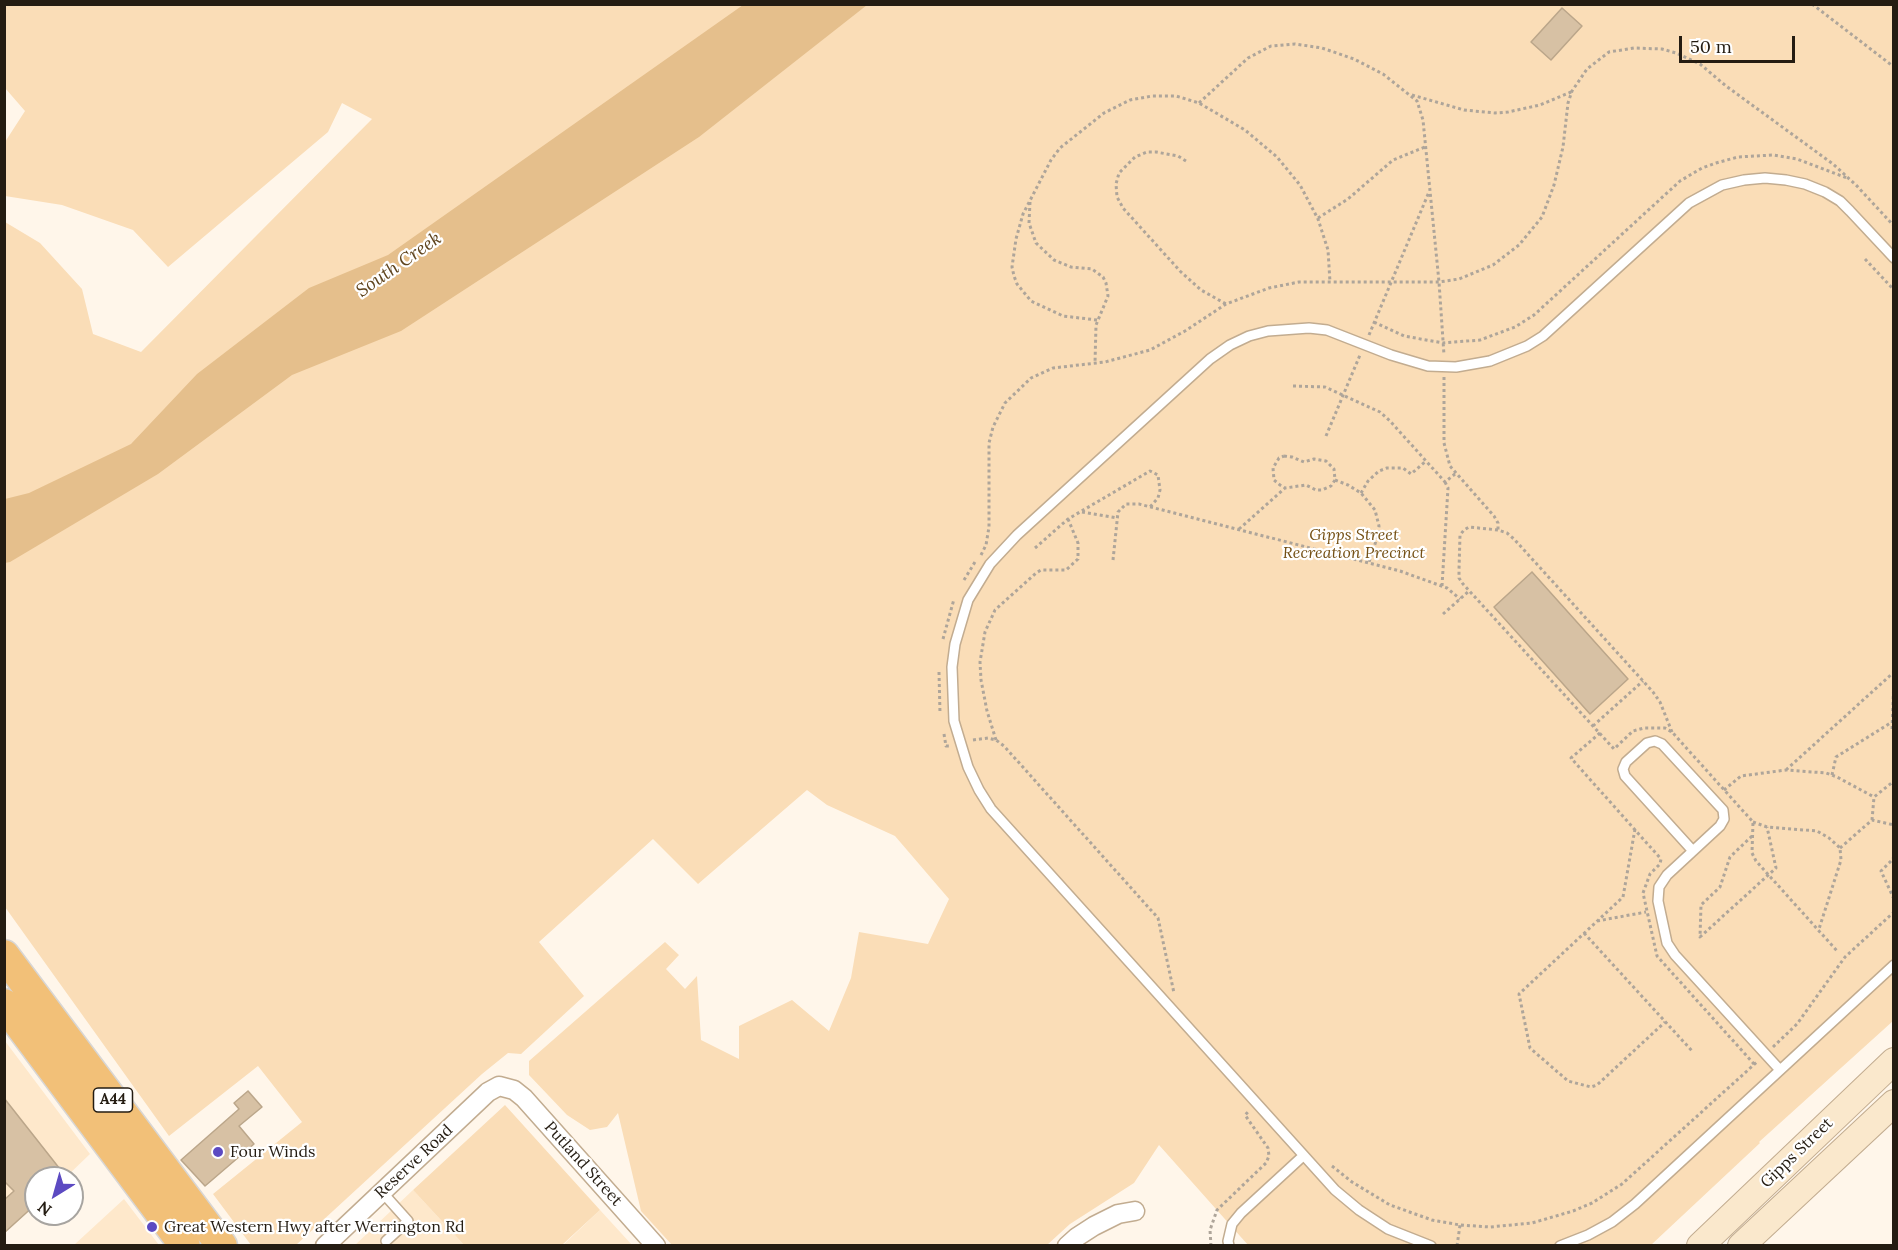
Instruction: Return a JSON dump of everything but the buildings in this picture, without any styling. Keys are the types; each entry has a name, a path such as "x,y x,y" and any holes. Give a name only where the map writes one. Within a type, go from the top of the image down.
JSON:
{"highway":[{"name":"A44","path":"4,955 222,1245"},
{"name":"A44","path":"4,1004 185,1245"}],"main road":[{"name":"Gipps Street","path":"1700,1245 1893,1061"},
{"name":"Gipps Street","path":"1741,1245 1893,1103"}],"street":[{"name":"Reserve Road","path":"325,1245 488,1092 499,1086 506,1088"},
{"name":"Putland Street","path":"506,1088 514,1090 524,1098 656,1245"},
{"path":"1067,1245 1094,1226 1118,1214 1135,1211"}],"lane":[{"path":"1431,1245 1388,1229 1359,1210 1335,1190 1005,826 979,790 960,743 954,721 952,698 955,644 968,600 978,582 1003,549 1210,359 1230,345 1249,336 1268,331 1309,328 1327,330 1415,363 1444,367 1490,361 1527,346 1543,336 1689,203 1722,185 1765,178 1805,184 1825,192 1850,211 1893,258"},
{"path":"1693,851 1625,776 1623,769 1626,762 1647,743 1655,741 1662,744 1723,810 1724,819 1720,826 1693,851 1667,875 1659,887 1658,901 1666,943 1675,956 1780,1070"},
{"path":"1560,1245 1588,1235 1628,1210 1893,965"},
{"path":"1229,1245 1232,1224 1241,1212 1303,1156"},
{"path":"382,1192 408,1221 386,1241"}],"path":[{"path":"1812,4 1893,67"},
{"path":"1199,103 1248,58 1270,46 1295,44 1322,48 1354,58 1383,74 1417,101 1421,110 1439,282 1444,367 1444,443 1450,466 1494,516 1498,523 1498,530"},
{"path":"964,581 988,538 989,443 993,427 1005,403 1022,385 1041,372 1065,365 1119,360 1150,350 1185,331 1226,304 1254,292 1284,284 1439,282 1460,279 1500,261 1519,245 1542,217 1558,169 1568,103 1572,91 1587,69 1609,52 1647,48 1676,53 1700,64 1726,86 1813,148 1849,179 1893,226"},
{"path":"1410,94 1464,110 1508,112 1540,105 1572,91"},
{"path":"1097,320 1075,319 1050,311 1031,301 1017,284 1012,267 1018,228 1030,199 1060,148 1104,113 1130,100 1152,96 1176,96 1199,103 1245,130 1276,157 1300,185 1318,219 1328,250 1330,282"},
{"path":"1318,219 1348,199 1393,160 1425,147"},
{"path":"1186,161 1178,156 1156,152 1147,152 1135,157 1119,173 1116,184 1117,197 1123,208 1180,272 1201,290 1226,304"},
{"path":"1374,322 1404,336 1443,343 1480,340 1525,321 1680,182 1702,168 1738,157 1773,155 1797,159 1849,179"},
{"path":"1326,436 1430,190"},
{"path":"1030,199 1029,223 1036,243 1054,260 1063,264 1087,267 1103,277 1108,296 1097,320 1095,363"},
{"path":"1865,259 1893,290"},
{"path":"1293,386 1324,387 1380,412 1445,482 1448,488 1442,586"},
{"path":"1239,529 1285,488 1306,485 1317,490 1326,490 1335,480 1334,469 1326,461 1314,459 1304,462 1284,456 1275,462 1273,474 1274,480 1285,488"},
{"path":"1361,493 1368,481 1379,471 1387,468 1403,468 1412,474 1426,461"},
{"path":"1035,548 1068,519 1150,471 1158,475 1160,489 1158,498 1150,507"},
{"path":"1445,482 1455,474"},
{"path":"1335,480 1361,493 1372,504 1379,525 1369,562"},
{"path":"1113,560 1121,507 1126,504 1139,504 1369,562 1442,586 1460,599"},
{"path":"1080,512 1118,518"},
{"path":"996,740 981,680 980,662 985,632 995,610 1035,573 1041,570 1066,570 1078,559 1078,543 1068,519"},
{"path":"1672,732 1660,702 1643,681 1514,539 1498,530 1469,526 1464,530 1460,535 1459,578 1614,749 1633,731 1644,728 1665,728 1672,732 1753,822 1767,827 1817,831 1840,848 1841,860 1818,930"},
{"path":"1443,614 1469,591"},
{"path":"942,643 955,598"},
{"path":"939,668 940,716"},
{"path":"1786,770 1893,672"},
{"path":"1893,680 1893,732"},
{"path":"1593,726 1643,681"},
{"path":"1832,775 1836,757 1892,722"},
{"path":"944,733 946,746 980,738 996,740 1004,746 1158,918 1174,993 1179,1000"},
{"path":"1724,790 1741,776 1786,770 1832,775 1874,797"},
{"path":"1840,848 1872,820 1874,797 1893,781"},
{"path":"1872,820 1893,825"},
{"path":"1753,822 1752,853 1756,861 1838,952"},
{"path":"1754,835 1730,857 1720,887 1701,905 1700,937 1776,868 1767,827"},
{"path":"1635,829 1623,897 1518,994 1530,1048 1568,1081 1591,1087 1597,1085 1665,1022"},
{"path":"1893,856 1893,859 1881,871 1893,899"},
{"path":"1597,921 1660,910"},
{"path":"1328,1163 1352,1182 1390,1205 1432,1220 1460,1225 1490,1227 1532,1223 1554,1218 1592,1203 1635,1173 1797,1024 1845,957 1893,912"},
{"path":"1584,933 1693,1052"},
{"path":"1211,1245 1210,1230 1216,1210 1266,1163 1269,1156 1268,1148 1245,1115 1257,1104"},
{"path":"1457,1245 1460,1225"}],"shaded area":[{"path":"5,1041 90,1154 78,1166 24,1166 24,1215 5,1233"},
{"path":"413,1190 464,1245 354,1246"},
{"path":"124,1199 159,1245 74,1245"},
{"path":"600,1210 632,1245 562,1246"}],"green space":[{"name":"Gipps Street Recreation Precinct","path":"4,5 1893,5 1893,1021 1759,1142 1651,1245 1248,1245 1159,1145 1134,1183 1070,1224 1047,1245 672,1245 641,1211 618,1113 607,1127 590,1130 567,1115 529,1075 529,1061 665,942 679,955 666,969 685,989 697,976 701,1040 739,1059 739,1026 792,1000 829,1031 851,978 859,932 928,944 949,899 895,836 827,805 807,790 698,884 653,839 539,942 584,996 521,1054 508,1053 482,1074 296,1245 251,1245 213,1194 302,1122 258,1066 169,1136 5,907 5,222 40,243 82,289 93,334 141,352 372,119 342,103 328,132 168,267 133,230 62,205 5,196 5,142 25,111 5,88"},
{"path":"505,1105 600,1210 562,1245 464,1245 413,1190"}],"water":[{"name":"South Creek","path":"743,5 867,5 699,137 401,331 292,375 158,474 5,563 5,499 29,493 131,444 197,374 309,288 388,255"}],"place":[{"name":"Four Winds","path":"218,1152"},
{"name":"Great Western Hwy after Werrington Rd","path":"152,1227"}]}
